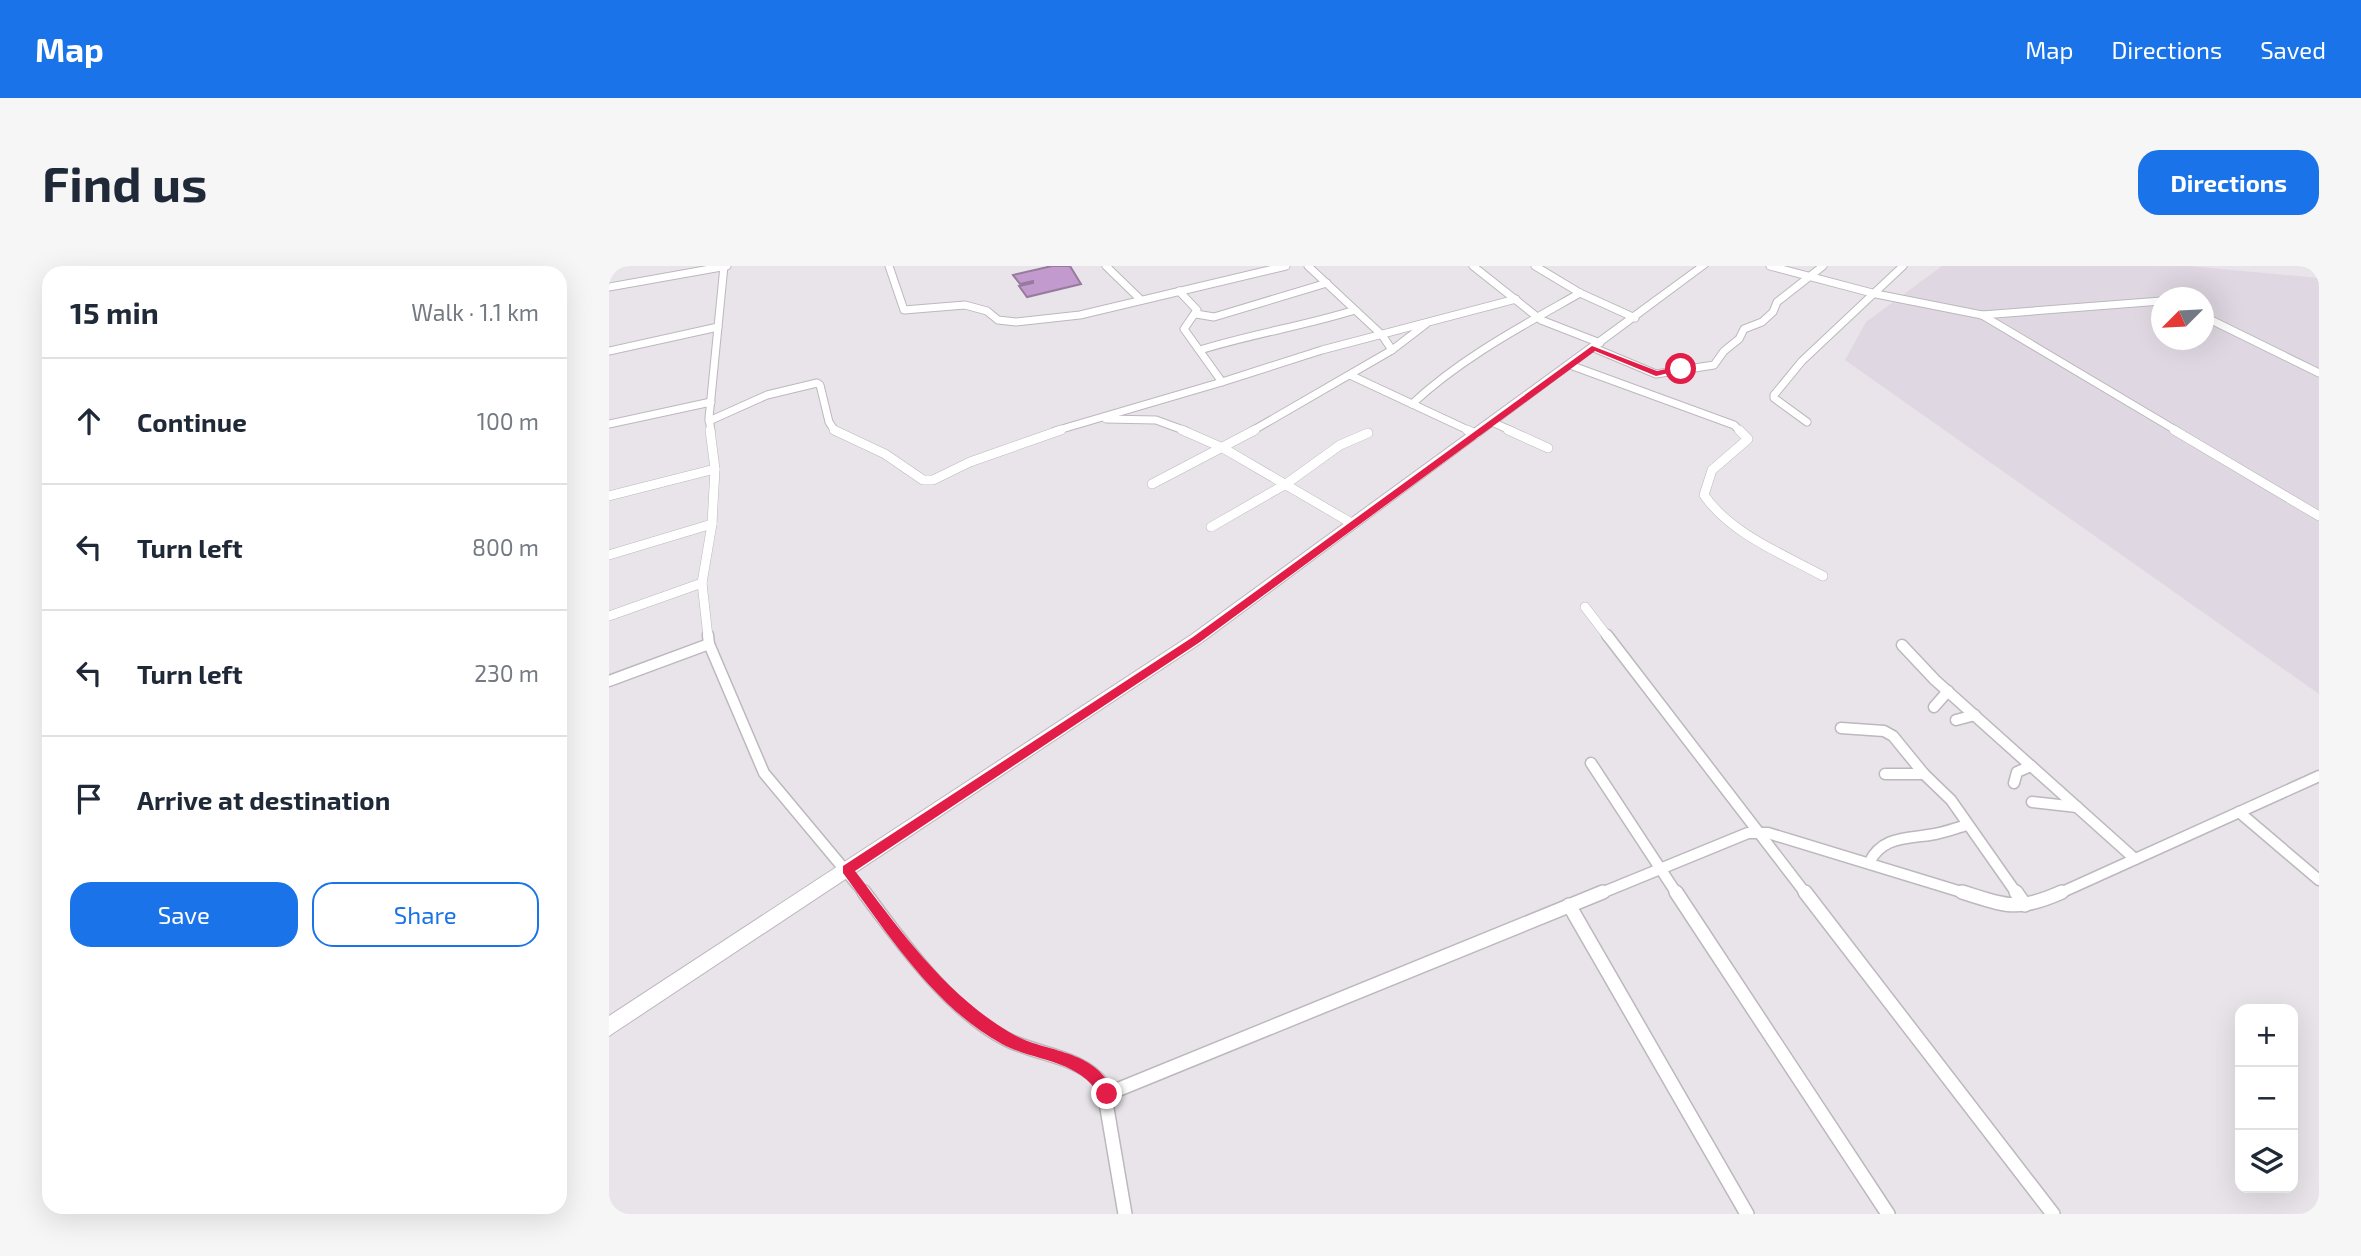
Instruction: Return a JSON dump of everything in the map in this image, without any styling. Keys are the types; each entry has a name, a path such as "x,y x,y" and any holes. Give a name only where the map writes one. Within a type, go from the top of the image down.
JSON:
{"main road":[{"path":"609,1027 1196,639 1703,266"}],"street":[{"path":"609,287 725,266 709,421 715,468 712,524 702,583 709,644 764,772 954,1002 1007,1040 1049,1053 1091,1072 1103,1085 1107,1094 1125,1214"},
{"path":"889,266 904,310 971,304 990,312 997,320 1016,322 1080,315 1286,266"},
{"path":"1107,266 1140,300"},
{"path":"1308,266 1382,335 1392,350"},
{"path":"1473,266 1536,316 1656,374 1714,365 1723,351 1740,340 1744,329 1762,322 1773,312 1777,302 1823,266"},
{"path":"1535,266 1580,293 1635,318"},
{"path":"1770,266 1876,293 1982,315 2151,302"},
{"path":"1807,422 1774,398 1774,395 1803,361 1903,266"},
{"path":"1196,314 1214,317 1327,284"},
{"path":"1179,291 1197,310 1196,314"},
{"path":"1412,404 1430,387 1536,316 1549,312 1580,293"},
{"path":"709,421 767,396 817,383 820,385 828,422 835,432 885,454 922,480 933,480 970,462 1039,436 1322,350 1515,299"},
{"path":"1200,350 1252,334 1309,324 1355,310"},
{"path":"1196,314 1185,324 1184,329 1222,382"},
{"path":"1982,315 2319,516"},
{"path":"2214,321 2319,373"},
{"path":"1151,484 1223,448 1350,375 1392,350 1427,323"},
{"path":"609,351 718,327"},
{"path":"1570,365 1734,425 1743,431 1748,439 1745,444 1712,470 1704,495 1708,505 1723,518 1823,576"},
{"path":"1350,375 1476,434"},
{"path":"609,424 711,402"},
{"path":"1100,418 1118,421 1156,419 1223,448 1353,524"},
{"path":"1492,422 1548,447"},
{"path":"1211,527 1286,484 1340,445 1368,433"},
{"path":"609,496 715,468"},
{"path":"609,555 712,524"},
{"path":"609,616 702,583"},
{"path":"1585,607 2053,1214"},
{"path":"609,681 709,644"},
{"path":"1902,645 1948,691 2135,859"},
{"path":"1934,707 1948,691"},
{"path":"1956,720 1975,715"},
{"path":"1841,728 1884,731 1899,743 1924,774 1945,793 2025,905"},
{"path":"1591,763 1888,1214"},
{"path":"2014,783 2017,772 2031,766"},
{"path":"1885,774 1924,774"},
{"path":"1107,1094 1748,833 1759,833 1870,863 2011,907 2036,904 2319,776"},
{"path":"2032,802 2077,807"},
{"path":"2239,812 2319,880"},
{"path":"1870,863 1875,850 1901,836 1935,834 1967,825"},
{"path":"1569,905 1747,1214"}],"shaded area":[{"path":"1052,266 1070,266 1081,284 1027,297 1019,286 1033,281 1020,284 1013,275"},
{"path":"1942,266 2189,266 2319,278 2319,694 1845,360 1866,322"}],"route":[{"path":"1107,1094 1091,1072 1049,1053 1007,1040 954,1002 893,931 847,870 1196,639 1594,348 1656,374 1681,369"}]}
